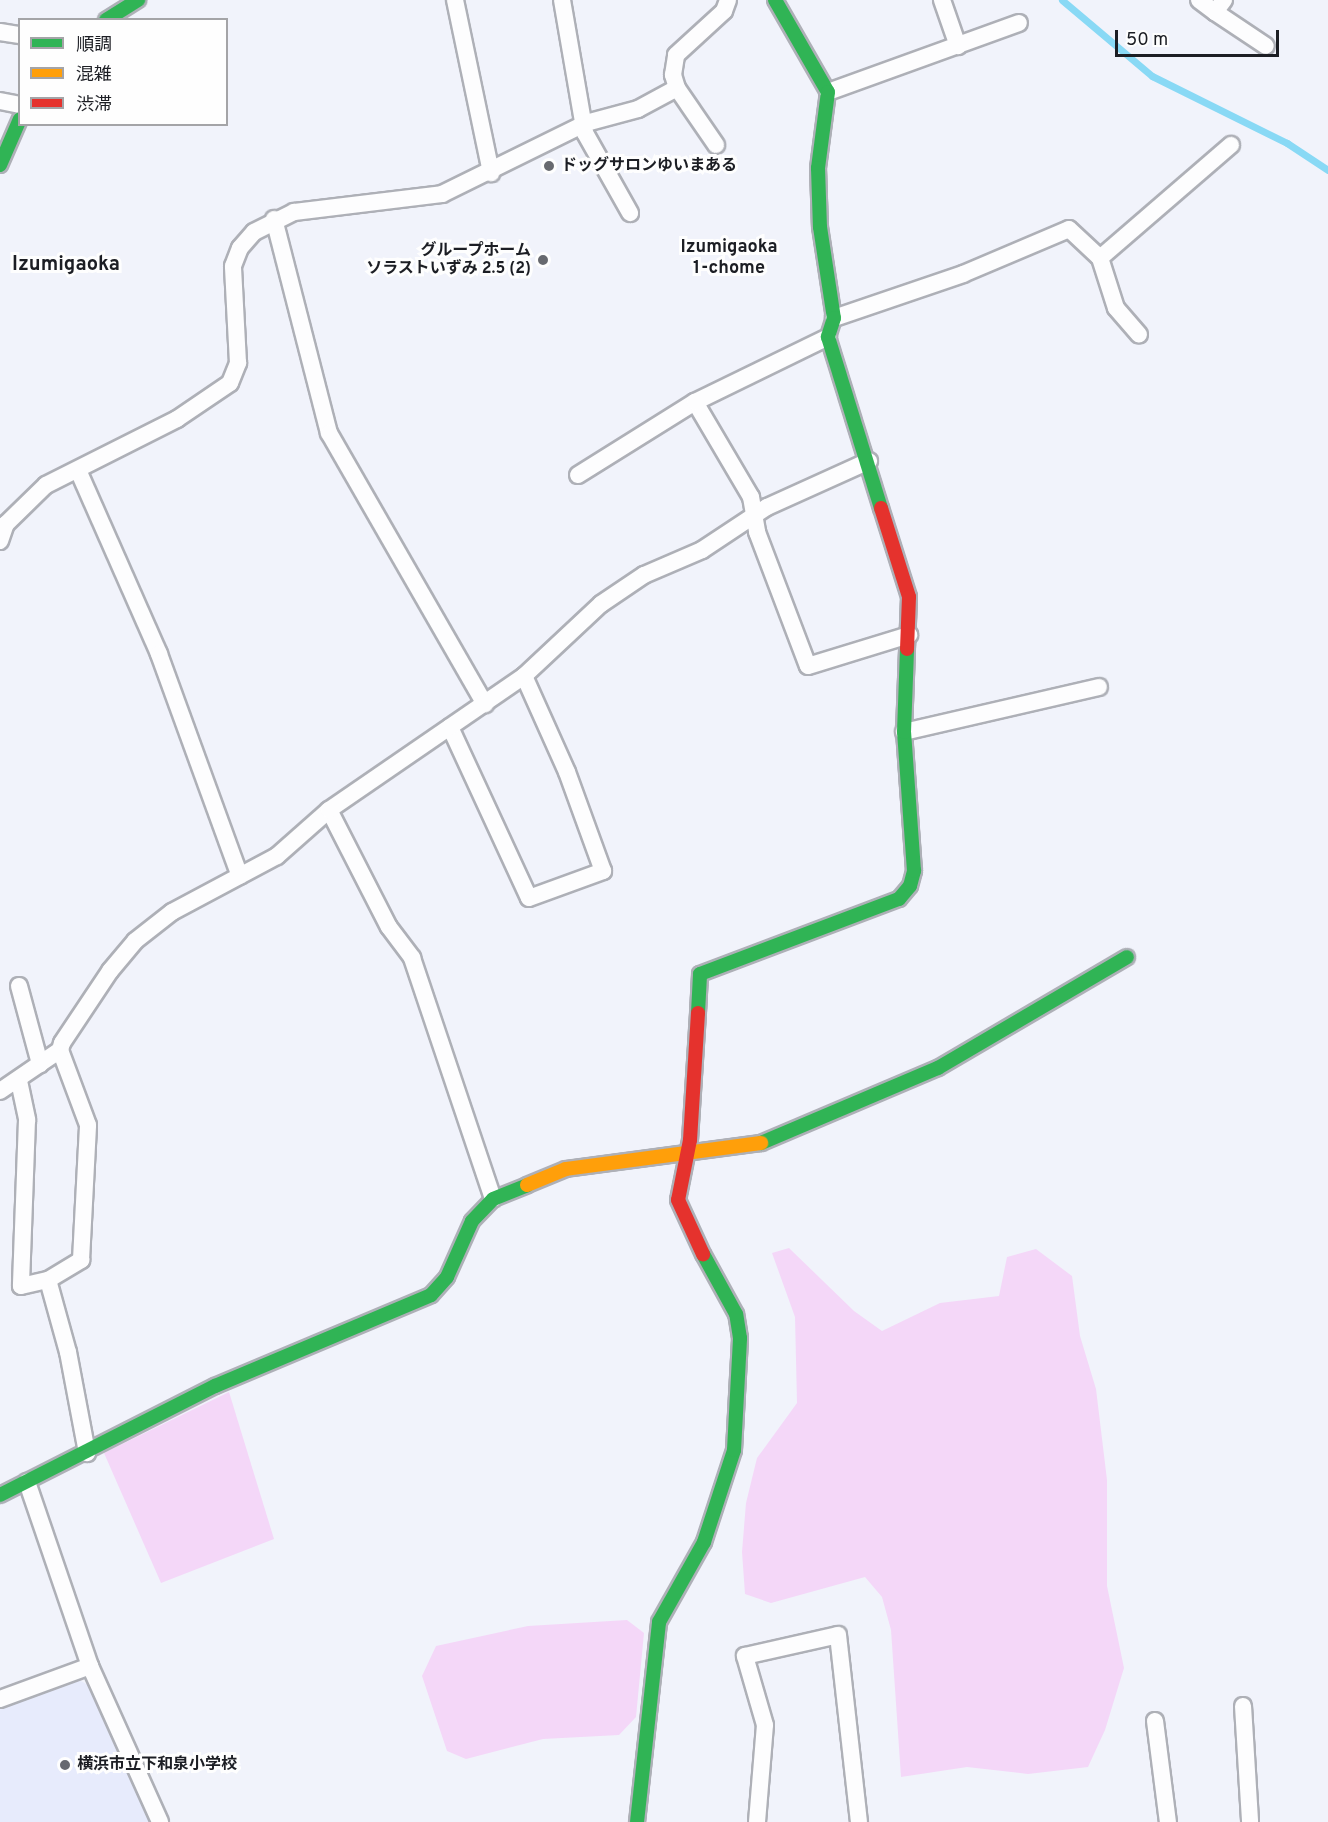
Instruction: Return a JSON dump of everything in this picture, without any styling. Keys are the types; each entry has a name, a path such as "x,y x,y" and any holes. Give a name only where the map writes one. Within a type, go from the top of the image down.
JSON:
{"street":[{"path":"109,18 137,0"},
{"path":"455,0 491,173"},
{"path":"562,0 586,123 585,133 630,213"},
{"path":"716,146 677,88 674,75 676,55 724,11 728,0"},
{"path":"637,1822 659,1622 704,1542 734,1450 740,1338 736,1314 686,1223 678,1200 684,1155 690,1140 700,974 899,899 910,886 914,871 912,803 904,732 909,597 869,461 828,337 834,318 820,227 819,180 828,92 775,0"},
{"path":"942,0 958,46"},
{"path":"1198,0 1220,6 1266,46"},
{"path":"828,92 1019,22"},
{"path":"0,32 18,35"},
{"path":"0,541 3,521 46,485 177,419 231,383 238,363 233,266 246,240 274,219 294,212 442,194 491,173 586,123 638,109 677,88"},
{"path":"0,101 18,105"},
{"path":"0,165 18,123"},
{"path":"1100,258 1231,145"},
{"path":"274,219 329,433 485,704"},
{"path":"834,318 963,274 1069,229 1100,258 1116,308 1139,334"},
{"path":"578,475 695,402 828,337"},
{"path":"695,402 751,497 756,513 757,532 808,666 909,635"},
{"path":"20,1081 27,1120 21,1286 48,1280 81,1260 88,1125 60,1050 62,1043 104,980 135,941 172,912 277,856 329,810 524,676 602,604 644,575 702,550 756,513 869,461"},
{"path":"78,470 159,654 240,876"},
{"path":"450,727 529,898 603,871 567,772 524,676"},
{"path":"904,732 1098,687"},
{"path":"329,810 389,927 411,958 493,1199"},
{"path":"0,1495 87,1453 215,1386 431,1295 447,1277 472,1221 493,1199 566,1169 648,1156 684,1155 749,1147 938,1068 1126,957"},
{"path":"19,986 40,1064"},
{"path":"0,1091 20,1081 60,1050"},
{"path":"48,1280 68,1352 87,1453"},
{"path":"27,1482 90,1666 160,1822"},
{"path":"757,1822 765,1725 745,1656 838,1635 858,1822"},
{"path":"0,1699 90,1666"},
{"path":"1243,1706 1250,1822"},
{"path":"1155,1721 1168,1822"}],"shaded area":[{"path":"789,1248 854,1311 882,1331 940,1303 999,1296 1007,1257 1036,1249 1072,1276 1080,1336 1096,1389 1107,1480 1107,1586 1124,1668 1105,1730 1088,1767 1028,1774 967,1767 901,1777 891,1630 882,1597 865,1577 771,1603 745,1594 742,1552 746,1503 757,1458 797,1403 795,1317 772,1253"},
{"path":"229,1392 274,1539 161,1583 104,1453"},
{"path":"627,1620 644,1633 636,1717 619,1735 543,1739 466,1759 447,1751 422,1676 436,1646 528,1626"},
{"name":"横浜市立下和泉小学校","path":"77,1679 99,1691 154,1822 0,1822 0,1707"}],"waterway":[{"path":"1062,0 1152,76 1287,143 1328,170"}],"traffic: fast":[{"path":"109,18 138,0"},
{"path":"775,0 828,92 818,168 820,227 834,318 828,337 881,508"},
{"path":"0,165 18,124"},
{"path":"698,1013 700,974 899,899 910,886 914,871 904,732 907,649"},
{"path":"761,1143 938,1068 1127,957"},
{"path":"0,1495 215,1386 431,1295 447,1277 472,1221 493,1199 527,1185"},
{"path":"637,1822 659,1622 704,1542 734,1450 740,1338 736,1314 703,1254"}],"traffic: slow":[{"path":"527,1185 566,1169 761,1143"}],"traffic: jam":[{"path":"881,508 909,597 907,649"},
{"path":"698,1013 690,1140 678,1200 703,1254"}],"place":[{"name":"ドッグサロンゆいまある","path":"549,166"},
{"name":"グループホーム ソラストいずみ 2.5 (2)","path":"543,260"},
{"name":"横浜市立下和泉小学校","path":"65,1765"}],"district":[{"name":"Izumigaoka 1-chome","path":"729,259"},
{"name":"Izumigaoka","path":"66,265"}]}
